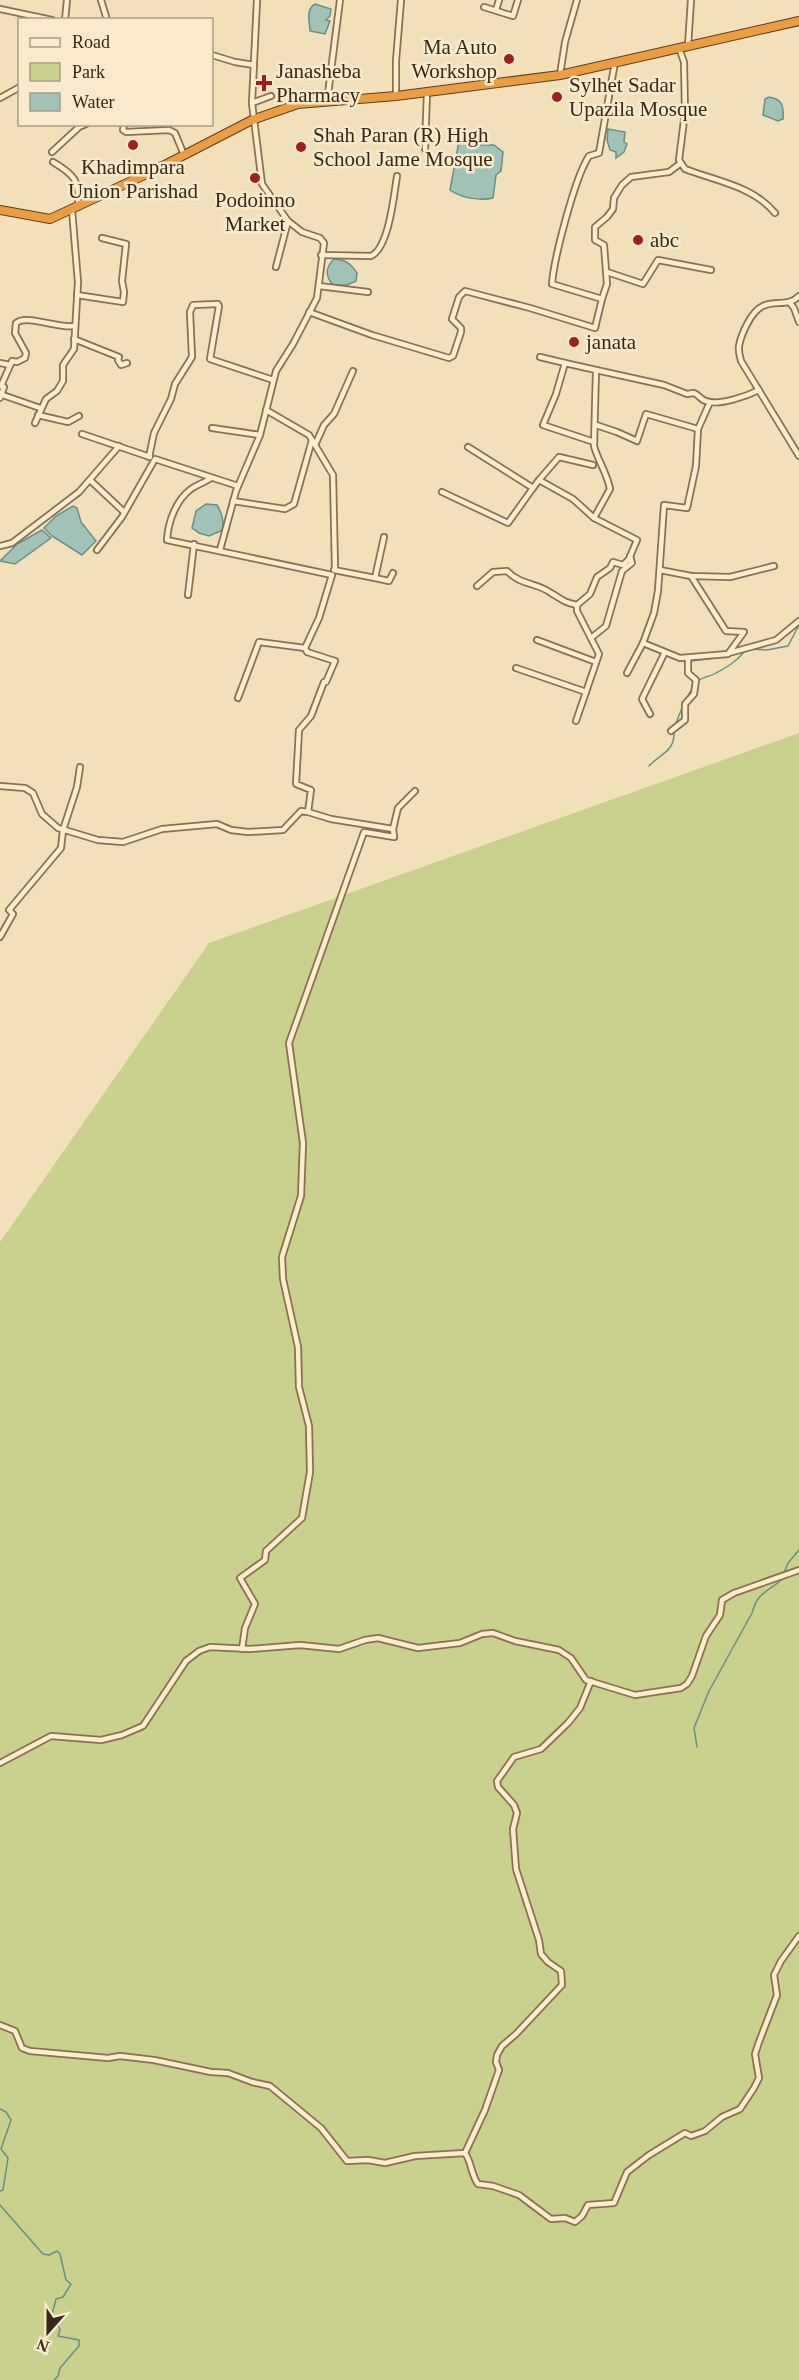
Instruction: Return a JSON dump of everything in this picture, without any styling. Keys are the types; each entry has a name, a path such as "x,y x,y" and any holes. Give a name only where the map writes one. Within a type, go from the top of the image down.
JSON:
{"highway":[{"path":"0,210 50,219 75,209 252,120 298,104 396,96 560,75 799,21"}],"street":[{"path":"65,18 67,0"},
{"path":"101,0 106,18"},
{"path":"220,549 238,486 260,435 273,380 317,298 319,286 322,240 302,232 288,221 279,206 263,188 252,120 257,0"},
{"path":"327,102 340,0"},
{"path":"396,96 396,61 401,0"},
{"path":"496,10 499,0"},
{"path":"484,6 513,16 518,0"},
{"path":"560,75 565,42 577,0"},
{"path":"688,46 691,0"},
{"path":"0,9 43,18"},
{"path":"679,48 684,62 686,112 679,152 681,163 685,169 746,192 767,204 775,213"},
{"path":"213,55 235,62 254,64"},
{"path":"602,299 552,284 566,220 584,167 589,156 599,153 615,62"},
{"path":"0,98 18,88"},
{"path":"425,149 427,92"},
{"path":"252,103 271,96"},
{"path":"52,152 81,126"},
{"path":"124,126 123,130 126,132 169,130 178,136 184,155"},
{"path":"35,423 46,399 57,391 63,381 63,365 74,349 78,282 75,209 78,185 75,178 53,162"},
{"path":"309,312 381,338 452,358 461,328 452,319 459,297 465,291 530,308 592,329 596,328 607,284 604,245 595,240 596,227 608,218 613,209 614,198 622,185 631,177 669,172 681,163"},
{"path":"321,255 371,256 378,252 390,220 397,176"},
{"path":"276,267 288,221"},
{"path":"77,295 123,302 122,281 126,244 102,238"},
{"path":"606,272 643,284 658,260 711,270"},
{"path":"319,286 368,291"},
{"path":"799,296 789,302 762,306 755,312 739,344 741,361 799,456"},
{"path":"789,302 799,322"},
{"path":"149,457 154,433 171,399 175,384 192,357 190,312 194,305 218,304 219,306 210,359 273,380"},
{"path":"40,408 0,396 4,387 1,386 12,361 17,362 25,358 26,353 14,330 16,323 20,320 49,322 62,327 74,326"},
{"path":"74,339 119,357 121,364 128,363"},
{"path":"540,357 664,385 687,394 694,393 703,401 738,399 759,390"},
{"path":"0,363 10,365"},
{"path":"565,363 556,394 543,425 594,442"},
{"path":"594,518 610,489 607,475 597,457 594,442 596,370"},
{"path":"233,501 285,509 294,504 314,442 334,414 353,371"},
{"path":"627,673 643,643 654,613 660,570 664,506 687,508 696,466 698,429 710,402"},
{"path":"266,410 309,435 333,475 334,572 319,618 305,648"},
{"path":"596,425 637,441 646,414 698,429"},
{"path":"38,415 68,422 79,416"},
{"path":"212,428 260,435"},
{"path":"82,434 238,486"},
{"path":"0,546 12,543 63,505 90,480 118,446"},
{"path":"468,447 533,488"},
{"path":"442,492 508,523 559,457 593,465"},
{"path":"97,550 124,512 155,459"},
{"path":"212,478 188,491 178,503 169,524 167,540 389,581 393,573"},
{"path":"90,480 124,512"},
{"path":"539,480 573,499 594,518 637,540 623,565 613,562 610,568 597,578 590,594 577,605 577,611 599,654 576,721"},
{"path":"375,578 384,537"},
{"path":"188,595 194,544"},
{"path":"591,638 606,626 622,571 632,563 630,556"},
{"path":"660,570 691,576 730,577 774,566"},
{"path":"477,586 493,572 507,571 517,580 550,592 560,601 577,605"},
{"path":"691,576 726,631 744,632 728,654"},
{"path":"643,643 680,658 728,654 776,640 799,621"},
{"path":"537,640 596,662"},
{"path":"238,698 259,642 305,648 307,652 335,661 311,716 299,730 296,784 311,790 308,812"},
{"path":"650,714 642,699 664,652"},
{"path":"671,731 685,720 685,704 694,694 696,680 688,673 688,658"},
{"path":"516,668 586,692"},
{"path":"0,937 13,914 9,910 59,852 63,830 77,787 80,767"},
{"path":"0,786 25,788 33,793 42,814 63,830 98,840 123,842 162,830 217,824 231,830 248,832 283,830 301,811 331,819 393,829"},
{"path":"242,1649 245,1628 255,1604 240,1578 265,1560 266,1551 302,1518 310,1472 309,1426 299,1387 298,1347 283,1279 282,1257 301,1196 303,1143 289,1043 364,832 394,837 393,829 398,808 415,791"},
{"path":"0,1763 51,1736 101,1740 143,1726 175,1676 193,1654 210,1647 242,1649 300,1645 339,1649 378,1638 418,1648 460,1643 482,1634 493,1633 559,1650 572,1658 582,1676 635,1695 647,1695 681,1688 692,1676 706,1636 720,1615 722,1600 734,1593 799,1570"},
{"path":"465,2154 499,2070 496,2062 502,2046 562,1985 563,1980 561,1971 541,1954 539,1940 516,1869 513,1836 518,1813 498,1787 497,1781 514,1757 541,1749 568,1724 580,1708 591,1681"},
{"path":"465,2154 478,2184 493,2186 519,2195 551,2219 566,2218 575,2222 582,2216 588,2205 614,2203 627,2172 648,2155 685,2133 691,2136 705,2132 722,2117 740,2109 759,2078 756,2054 777,1995 774,1975 780,1961 799,1936"},
{"path":"0,2025 15,2031 22,2048 30,2051 154,2060 211,2072 228,2073 270,2086 321,2128 347,2161 368,2160 385,2163 415,2156 465,2154"}],"green space":[{"path":"799,733 799,2380 0,2380 0,1242 209,943"}],"water":[{"path":"315,4 331,9 330,16 326,20 330,21 325,34 310,31 309,13"},
{"path":"769,97 777,99 781,104 783,119 778,121 763,115 765,99"},
{"path":"608,129 625,132 624,142 627,144 624,152 616,158 616,152 610,150 607,140"},
{"path":"466,136 477,140 481,145 494,145 503,152 501,171 496,175 493,198 471,198 450,190 459,141"},
{"path":"334,259 345,261 352,267 357,273 356,281 347,285 333,285 327,272"},
{"path":"206,504 217,505 223,523 223,530 209,536 192,528 196,511"},
{"path":"73,506 77,508 81,522 96,541 82,555 52,536 44,528 56,516"},
{"path":"42,530 51,538 15,564 0,561 17,544"}],"waterway":[{"path":"735,654 749,649 767,650 788,646 799,625"},
{"path":"698,681 728,666 744,652"},
{"path":"691,661 722,657"},
{"path":"685,701 693,687"},
{"path":"675,726 683,705"},
{"path":"649,766 670,748 674,731"},
{"path":"784,1573 788,1563 799,1550"},
{"path":"697,1747 694,1728 709,1691 758,1600 783,1578"},
{"path":"0,2109 6,2112 11,2120 1,2149 8,2158 3,2190 0,2191"},
{"path":"0,2205 43,2254 49,2255 57,2251 60,2254 66,2280 71,2284 63,2297 56,2299 52,2314 60,2329 58,2336 79,2340 79,2346 60,2368 54,2380"}],"place":[{"name":"Ma Auto Workshop","path":"509,59"},
{"name":"Janasheba Pharmacy","path":"264,83"},
{"name":"Sylhet Sadar Upazila Mosque","path":"557,97"},
{"name":"Khadimpara Union Parishad","path":"133,145"},
{"name":"Shah Paran (R) High School Jame Mosque","path":"301,147"},
{"name":"Podoinno Market","path":"255,178"},
{"name":"abc","path":"638,240"},
{"name":"janata","path":"574,342"}]}
